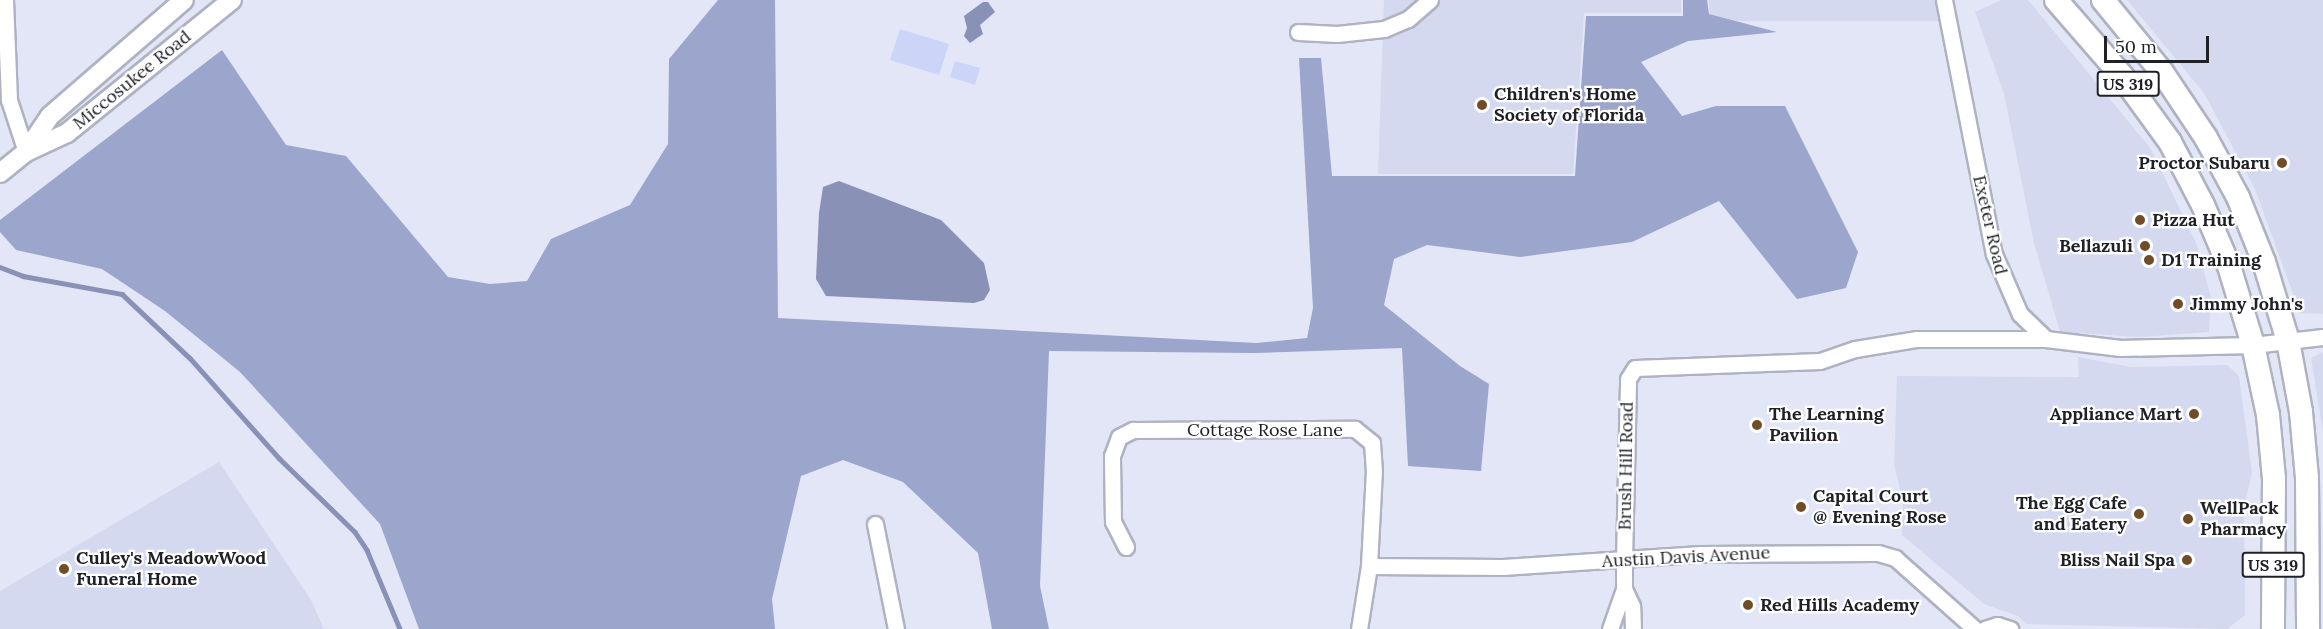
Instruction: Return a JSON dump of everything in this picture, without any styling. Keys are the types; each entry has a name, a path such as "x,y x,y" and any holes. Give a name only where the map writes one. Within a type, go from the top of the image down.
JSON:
{"main road":[{"name":"US 319","path":"2056,0 2122,76 2170,142 2204,205 2229,266 2253,345 2268,415 2274,478 2273,629"},
{"name":"US 319","path":"2103,0 2162,72 2206,138 2238,197 2264,262 2288,341 2301,412 2307,478 2308,629"}],"street":[{"path":"5,0 9,100 26,152"},
{"name":"Miccosukee Road","path":"26,152 50,116 184,0"},
{"name":"Miccosukee Road","path":"0,173 26,152 67,133 232,0"},
{"path":"1298,32 1337,34 1384,29 1408,19 1430,0"},
{"name":"Exeter Road","path":"1944,0 1994,254 2020,314 2046,339"},
{"path":"2046,339 2120,348 2253,345 2323,337"},
{"name":"Brush Hill Road","path":"1610,629 1624,589 1628,379 1635,368 1647,365 1820,361 1855,349 1917,339 2046,339"},
{"name":"Cottage Rose Lane","path":"1126,547 1113,522 1112,456 1119,437 1133,430 1355,429 1372,443 1373,452 1369,567 1359,629"},
{"path":"875,524 896,629"},
{"name":"Austin Davis Avenue","path":"1369,567 1503,567 1721,553 1878,553 1895,558 1976,629"},
{"name":"Brush Hill Road","path":"1624,589 1632,606 1633,629"},
{"path":"1985,629 1997,625 2010,629"}],"shaded area":[{"path":"718,0 775,0 778,318 1256,343 1307,338 1313,308 1299,58 1321,58 1332,176 1575,176 1586,16 1683,16 1683,0 1707,0 1709,14 1777,32 1688,41 1641,62 1682,116 1716,106 1785,106 1858,252 1846,288 1797,299 1719,201 1632,242 1520,257 1427,245 1394,259 1384,305 1460,366 1489,384 1481,471 1408,466 1402,348 1254,353 1049,351 1040,586 1049,629 992,629 978,553 903,482 843,460 801,476 772,599 775,629 419,629 380,524 240,372 165,311 102,269 16,250 0,232 0,220 222,50 286,145 346,156 448,277 490,284 527,281 551,239 630,205 668,144 669,59"},
{"path":"1384,0 1681,0 1681,13 1584,13 1573,174 1378,174"},
{"path":"1709,0 1936,0 1938,21 1710,21"},
{"path":"2001,0 2028,0 2151,149 2197,245 2211,298 2209,332 2140,337 2060,332 2034,243 2004,94 1975,12"},
{"path":"2127,0 2323,0 2323,314 2300,313 2255,189 2204,93"},
{"path":"983,2 988,2 995,12 980,25 983,34 970,43 964,36 967,28 964,16"},
{"path":"900,29 949,44 939,75 890,60"},
{"path":"955,61 980,68 975,85 950,77"},
{"path":"839,181 941,220 984,263 990,290 984,300 974,303 826,296 816,279 819,213 823,187"},
{"path":"2323,352 2323,432 2311,358"},
{"path":"2078,357 2131,367 2227,365 2239,376 2252,473 2244,507 2245,615 2227,629 2026,624 2018,616 1984,604 1902,535 1903,502 1894,465 1897,376 2079,377"},
{"path":"219,462 311,600 324,629 0,629 0,591"}],"waterway":[{"path":"0,267 23,276 122,294 190,358 279,458 355,532 367,550 400,629"}],"place":[{"name":"Children's Home Society of Florida","path":"1482,105"},
{"name":"Proctor Subaru","path":"2282,163"},
{"name":"Pizza Hut","path":"2140,220"},
{"name":"Bellazuli","path":"2145,246"},
{"name":"D1 Training","path":"2149,260"},
{"name":"Jimmy John's","path":"2178,304"},
{"name":"Appliance Mart","path":"2194,414"},
{"name":"The Learning Pavilion","path":"1757,425"},
{"name":"Capital Court @ Evening Rose","path":"1801,507"},
{"name":"The Egg Cafe and Eatery","path":"2139,514"},
{"name":"WellPack Pharmacy","path":"2188,519"},
{"name":"Bliss Nail Spa","path":"2187,560"},
{"name":"Culley's MeadowWood Funeral Home","path":"64,569"},
{"name":"Red Hills Academy","path":"1748,605"}]}
